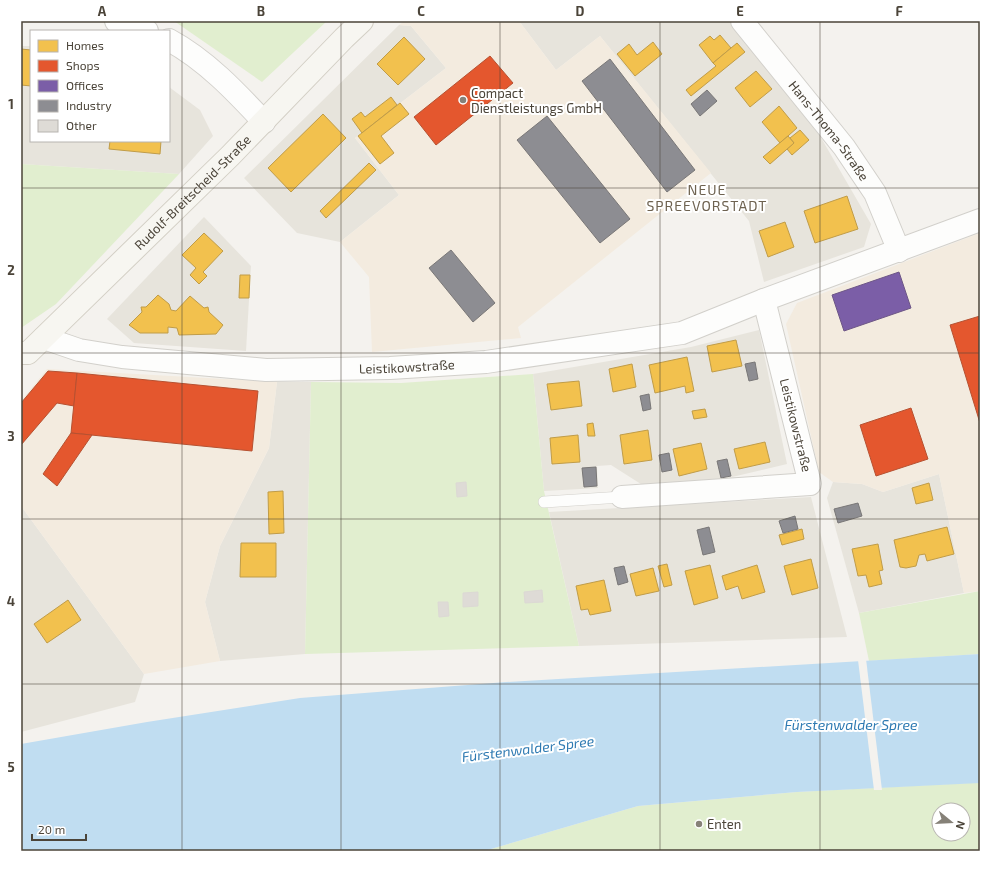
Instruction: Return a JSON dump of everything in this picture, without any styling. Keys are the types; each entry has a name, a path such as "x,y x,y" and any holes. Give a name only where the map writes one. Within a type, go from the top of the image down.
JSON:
{"main road":[{"name":"Rudolf-Breitscheid-Straße","path":"24,356 230,156 362,21"}],"street":[{"path":"116,21 145,30"},
{"name":"Hans-Thoma-Straße","path":"742,21 844,147 876,193 899,251"},
{"path":"170,41 196,57 240,96 264,122"},
{"name":"Leistikowstraße","path":"44,338 79,350 273,370 390,368 486,362 682,333 764,300 980,220"},
{"name":"Leistikowstraße","path":"622,497 810,484 764,300"}],"lane":[{"path":"544,502 622,497"}],"shaded area":[{"path":"404,21 519,21 556,70 600,36 711,173 518,327 521,338 372,352 369,277 340,242 399,195 355,138 446,68 411,26 399,25"},
{"path":"519,21 730,21 820,136 871,224 864,247 764,282 749,221 600,36 556,70"},
{"path":"399,25 411,26 446,68 355,138 399,195 340,242 297,233 244,178"},
{"path":"21,46 30,46 30,142 170,142 170,88 200,110 213,136 179,174 21,164"},
{"path":"204,217 251,266 246,351 134,343 107,319"},
{"path":"980,233 980,591 964,593 939,474 883,492 862,484 833,482 819,472 786,324 797,303"},
{"path":"759,330 787,464 715,481 644,486 611,465 597,466 598,488 544,491 533,374 691,347"},
{"path":"47,369 277,382 269,448 220,546 205,602 220,661 144,674 21,506 21,401"},
{"path":"277,382 311,382 305,654 220,661 205,602 220,546 269,448"},
{"path":"939,474 964,593 859,613 827,498 833,482 862,484 883,492"},
{"path":"811,497 847,637 579,646 549,512"},
{"path":"21,506 144,674 135,702 21,732"}],"green space":[{"path":"174,21 327,21 262,82"},
{"path":"21,164 179,174 56,304 21,328"},
{"path":"533,374 544,491 579,646 305,654 311,382 401,383"},
{"path":"980,591 980,654 869,661 859,613"},
{"path":"980,783 980,851 484,851 638,806 797,792"}],"water":[{"name":"Fürstenwalder Spree","path":"980,654 980,783 797,792 638,806 484,851 21,851 21,744 147,722 300,698 506,682"}],"pier":[{"path":"866,659 882,790 874,790 858,660"}],"building: Homes":[{"path":"720,35 731,48 713,63 699,45 710,36 714,40"},
{"path":"404,37 425,59 398,85 377,64"},
{"path":"653,42 662,54 635,76 617,54 629,44 637,55"},
{"path":"737,43 745,52 691,96 686,90 716,66 713,63"},
{"path":"21,49 30,50 30,86 21,85"},
{"path":"756,71 772,89 750,107 735,88"},
{"path":"391,97 397,105 362,133 352,119 361,112 365,117"},
{"path":"400,103 409,114 381,136 394,153 380,164 358,136"},
{"path":"779,106 797,128 780,143 762,122"},
{"path":"323,114 346,138 291,192 268,168"},
{"path":"800,130 809,140 792,155 787,149 794,143 790,138"},
{"path":"788,136 794,143 770,164 763,157"},
{"path":"110,142 161,142 160,154 109,149"},
{"path":"369,163 376,170 326,218 320,211"},
{"path":"847,196 858,229 815,243 804,211"},
{"path":"785,222 794,247 768,257 759,231"},
{"path":"204,233 223,251 203,272 207,276 199,284 190,275 196,268 182,255"},
{"path":"240,275 250,275 249,298 239,298"},
{"path":"158,295 169,304 171,310 176,311 190,296 204,308 208,307 209,312 223,325 216,334 179,335 177,328 168,327 168,333 140,333 129,325 142,312 141,307 146,307"},
{"path":"736,340 742,366 712,372 707,346"},
{"path":"687,357 694,391 686,393 685,386 655,393 649,365"},
{"path":"632,364 636,387 613,392 609,369"},
{"path":"579,381 582,406 551,410 547,384"},
{"path":"705,409 707,417 694,419 692,411"},
{"path":"593,423 595,436 588,436 587,424"},
{"path":"648,430 652,460 624,464 620,435"},
{"path":"578,435 580,462 552,464 550,438"},
{"path":"765,442 770,462 739,469 734,449"},
{"path":"701,443 707,469 679,476 673,449"},
{"path":"929,483 933,500 916,504 912,488"},
{"path":"283,491 284,533 269,534 268,492"},
{"path":"947,527 954,554 927,561 925,554 919,555 916,566 906,568 900,567 894,540"},
{"path":"802,529 804,539 782,545 779,535"},
{"path":"241,543 276,543 276,577 240,577"},
{"path":"878,544 883,570 879,571 882,584 869,587 866,575 858,576 852,549"},
{"path":"811,559 818,588 792,595 784,566"},
{"path":"667,564 672,585 664,587 658,566"},
{"path":"710,565 718,598 694,605 685,571"},
{"path":"757,565 765,592 742,599 738,586 726,590 722,576"},
{"path":"653,568 659,591 636,596 630,574"},
{"path":"604,580 611,611 590,615 588,609 581,610 576,586"},
{"path":"68,600 81,620 47,643 34,624"}],"building: Shops":[{"name":"Compact Dienstleistungs GmbH","path":"490,56 513,83 436,145 414,117"},
{"path":"980,316 980,423 950,325"},
{"path":"48,371 77,373 74,406 57,403 21,445 21,403"},
{"path":"77,373 258,391 252,451 71,433"},
{"path":"911,408 928,459 876,476 860,425"},
{"path":"71,433 92,435 57,486 43,474"}],"building: Offices":[{"path":"899,272 911,308 844,331 832,295"}],"building: Industry":[{"path":"610,59 695,170 667,192 582,81"},
{"path":"707,90 717,101 700,116 691,104"},
{"path":"547,116 630,219 600,243 517,140"},
{"path":"451,250 495,303 473,322 429,268"},
{"path":"755,362 758,379 749,381 745,364"},
{"path":"649,394 651,409 643,411 640,396"},
{"path":"669,453 672,470 662,472 659,455"},
{"path":"727,459 731,476 721,478 717,461"},
{"path":"596,467 597,486 584,487 582,468"},
{"path":"858,503 862,516 838,523 834,509"},
{"path":"795,516 798,529 783,533 779,521"},
{"path":"709,527 715,552 703,555 697,530"},
{"path":"624,566 628,582 618,585 614,568"}],"building: Other":[{"path":"466,482 467,496 457,497 456,483"},
{"path":"542,590 543,602 525,603 524,592"},
{"path":"478,592 478,606 463,607 463,593"},
{"path":"438,602 448,602 449,616 439,617"}],"place":[{"name":"Compact Dienstleistungs GmbH","path":"463,100"},
{"name":"Enten","path":"699,824"}],"district":[{"name":"NEUE SPREEVORSTADT","path":"707,198"}]}
